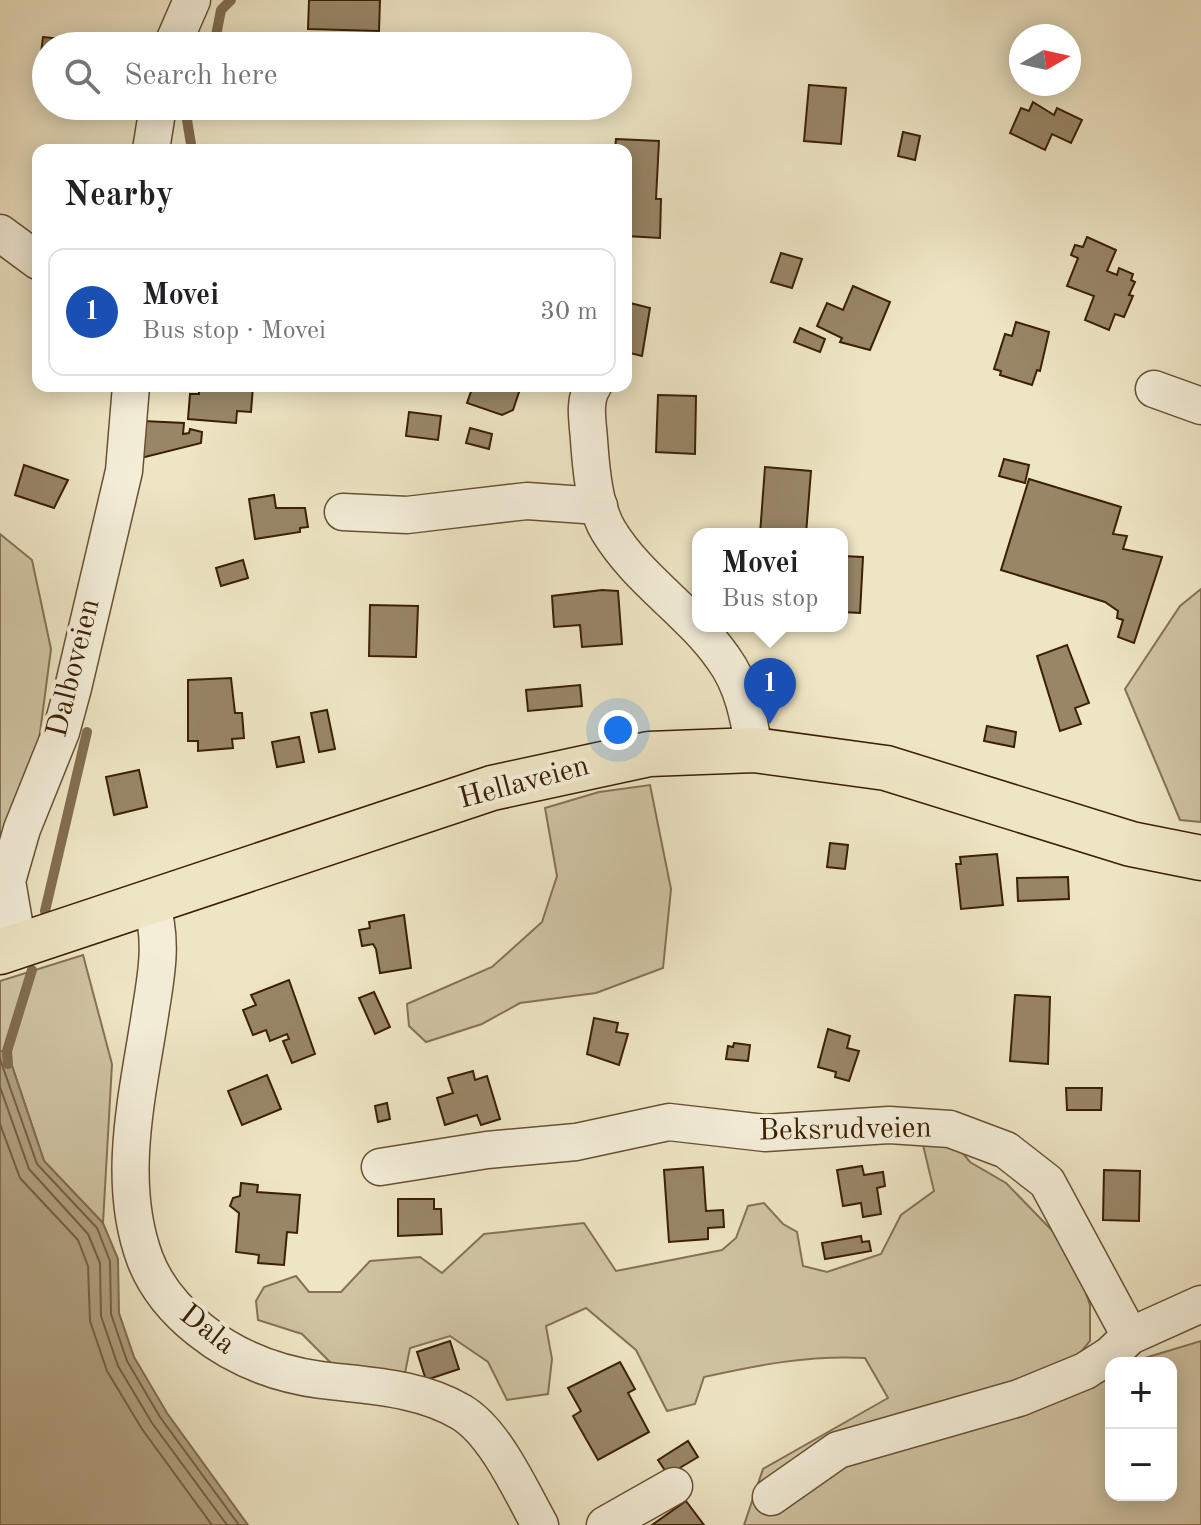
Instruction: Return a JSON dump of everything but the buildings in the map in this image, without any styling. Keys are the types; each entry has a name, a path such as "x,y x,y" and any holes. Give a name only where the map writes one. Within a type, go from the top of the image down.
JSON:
{"main road":[{"name":"Hellaveien","path":"9,948 492,788 649,754 754,750 886,768 1131,844 1201,858"}],"street":[{"path":"178,32 192,0"},
{"path":"152,144 156,120"},
{"path":"0,233 32,257"},
{"path":"1154,389 1201,406"},
{"name":"Dalboveien","path":"9,948 7,881 22,829 61,732 73,688 124,471 131,392"},
{"path":"591,392 587,404 599,506 607,528 637,569 692,621"},
{"path":"343,512 407,515 527,501 599,506"},
{"path":"702,632 725,659 743,696 754,750"},
{"name":"Dala","path":"150,901 158,922 157,968 134,1116 131,1182 132,1205 146,1260 161,1289 179,1313 215,1341 259,1365 317,1379 412,1393 464,1414 507,1468 540,1525"},
{"name":"Beksrudveien","path":"380,1167 487,1150 576,1142 669,1122 765,1133 889,1125 950,1129 1006,1150 1047,1182 1130,1336"},
{"path":"771,1497 838,1450 1019,1398 1085,1371 1110,1355 1130,1336 1201,1304"},
{"path":"605,1525 674,1486"}],"shaded area":[{"path":"0,534 32,560 51,649 36,763 0,850"},
{"path":"1201,589 1201,822 1180,820 1125,689 1180,606"},
{"path":"650,785 671,889 663,968 596,993 520,1003 482,1024 426,1042 409,1026 407,1004 492,967 542,922 557,876 545,808 599,792"},
{"path":"83,955 112,1064 103,1223 44,1161 7,1051 0,1051 0,981"},
{"path":"952,1140 970,1162 1006,1183 1071,1250 1090,1305 1090,1341 1076,1358 1105,1368 1105,1501 1177,1501 1177,1357 1148,1357 1201,1341 1201,1525 744,1525 763,1469 888,1398 865,1358 784,1362 704,1377 695,1404 667,1411 636,1350 586,1308 546,1326 552,1359 548,1394 507,1400 488,1362 450,1336 410,1348 405,1373 337,1369 302,1334 258,1320 256,1301 264,1287 296,1276 309,1292 341,1292 370,1261 420,1257 442,1273 484,1234 584,1223 616,1271 722,1250 736,1238 748,1206 764,1203 783,1224 797,1232 803,1266 827,1272 881,1254 901,1215 934,1191 923,1145"}],"water":[{"path":"0,1051 7,1051 44,1161 103,1223 118,1259 119,1313 134,1357 167,1413 248,1525 0,1525"}],"waterway":[{"path":"217,32 221,10 231,0"},
{"path":"187,120 191,144"},
{"path":"45,911 87,732"},
{"path":"8,1064 7,1051 32,970"}],"place":[{"name":"Movei","path":"770,724"}]}
